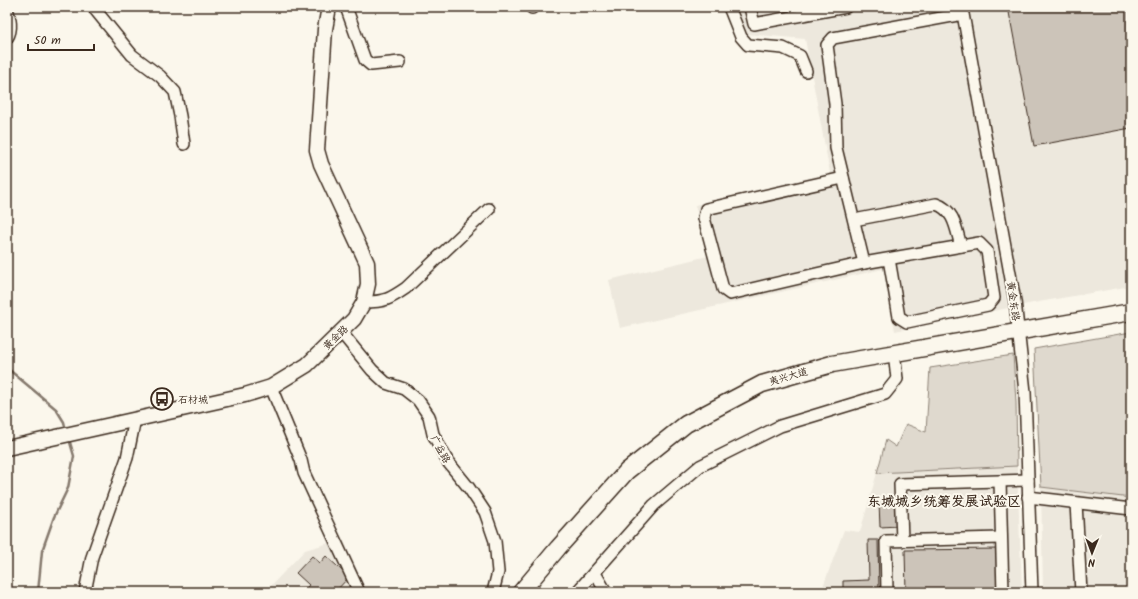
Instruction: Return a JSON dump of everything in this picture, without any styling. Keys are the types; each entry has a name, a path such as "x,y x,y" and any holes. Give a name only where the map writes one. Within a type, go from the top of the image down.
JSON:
{"highway":[{"name":"夷兴大道","path":"532,592 633,476 690,430 765,391 833,372 895,361 1131,312"},
{"name":"夷兴大道","path":"521,592 627,470 686,424 762,384 832,364 1131,320"}],"main road":[{"name":"黄金路","path":"7,448 245,395 271,387 307,365 354,319 364,302 368,284 367,263 321,164 317,150 325,29 329,7"}],"street":[{"path":"93,7 132,55 160,76 175,92 178,102 184,144"},
{"path":"346,7 365,60 371,65 400,62"},
{"path":"729,7 741,38 748,45 783,48 800,56 806,71"},
{"path":"750,7 754,24 846,7"},
{"path":"7,9 11,21 10,34 7,38"},
{"name":"黄金东路","path":"843,178 836,148 835,104 827,45 833,38 963,14 1015,301 1025,392 1032,592"},
{"path":"864,263 843,178 706,209 704,218 723,290 730,294 864,263 979,243 987,251 994,298 988,305 907,322 899,317 888,259"},
{"path":"854,220 936,204 943,206 952,215 961,246"},
{"path":"364,302 380,302 392,298 406,288 489,209"},
{"name":"广益路","path":"340,332 372,370 386,383 404,389 418,400 429,416 433,434 448,462 470,488 485,512 495,541 498,572 493,592"},
{"path":"577,592 654,505 700,466 780,426 885,394 898,379 895,361"},
{"path":"271,387 301,460 304,473 360,592"},
{"path":"85,592 92,557 126,458 135,419"},
{"path":"902,540 900,484 1028,480"},
{"path":"1000,481 1003,592"},
{"path":"1028,497 1131,509"},
{"path":"1076,503 1081,592"},
{"path":"887,592 886,540 1002,538"},
{"path":"595,573 606,592"}],"shaded area":[{"path":"737,7 1131,7 1131,286 1033,303 895,331 883,269 620,328 609,280 708,256 695,205 830,173 805,39 747,34"},
{"path":"1131,332 1131,498 1041,487 1034,349"},
{"path":"1013,355 1016,402 1017,466 877,473 886,440 896,447 906,424 926,432 930,368"},
{"path":"1017,466 1022,592 821,592 844,530 860,532 877,473"},
{"path":"1041,487 1131,498 1131,592 1043,592"},
{"path":"343,539 367,592 265,592 305,550"}],"building":[{"path":"1008,7 1131,7 1131,128 1034,146"},
{"path":"897,502 898,526 880,527 879,503"},
{"path":"868,540 878,540 879,592 843,592 843,581 869,580"},
{"path":"999,549 999,592 906,592 905,550"},
{"path":"312,556 320,563 326,556 349,577 335,592 303,592 309,585 296,573"}],"waterway":[{"path":"7,368 56,409 64,422 66,430"},
{"path":"38,592 42,551 54,517 68,488 74,456 69,439"}],"place":[{"name":"石材城","path":"162,399"}],"district":[{"name":"东城城乡统筹发展试验区","path":"944,501"}]}
